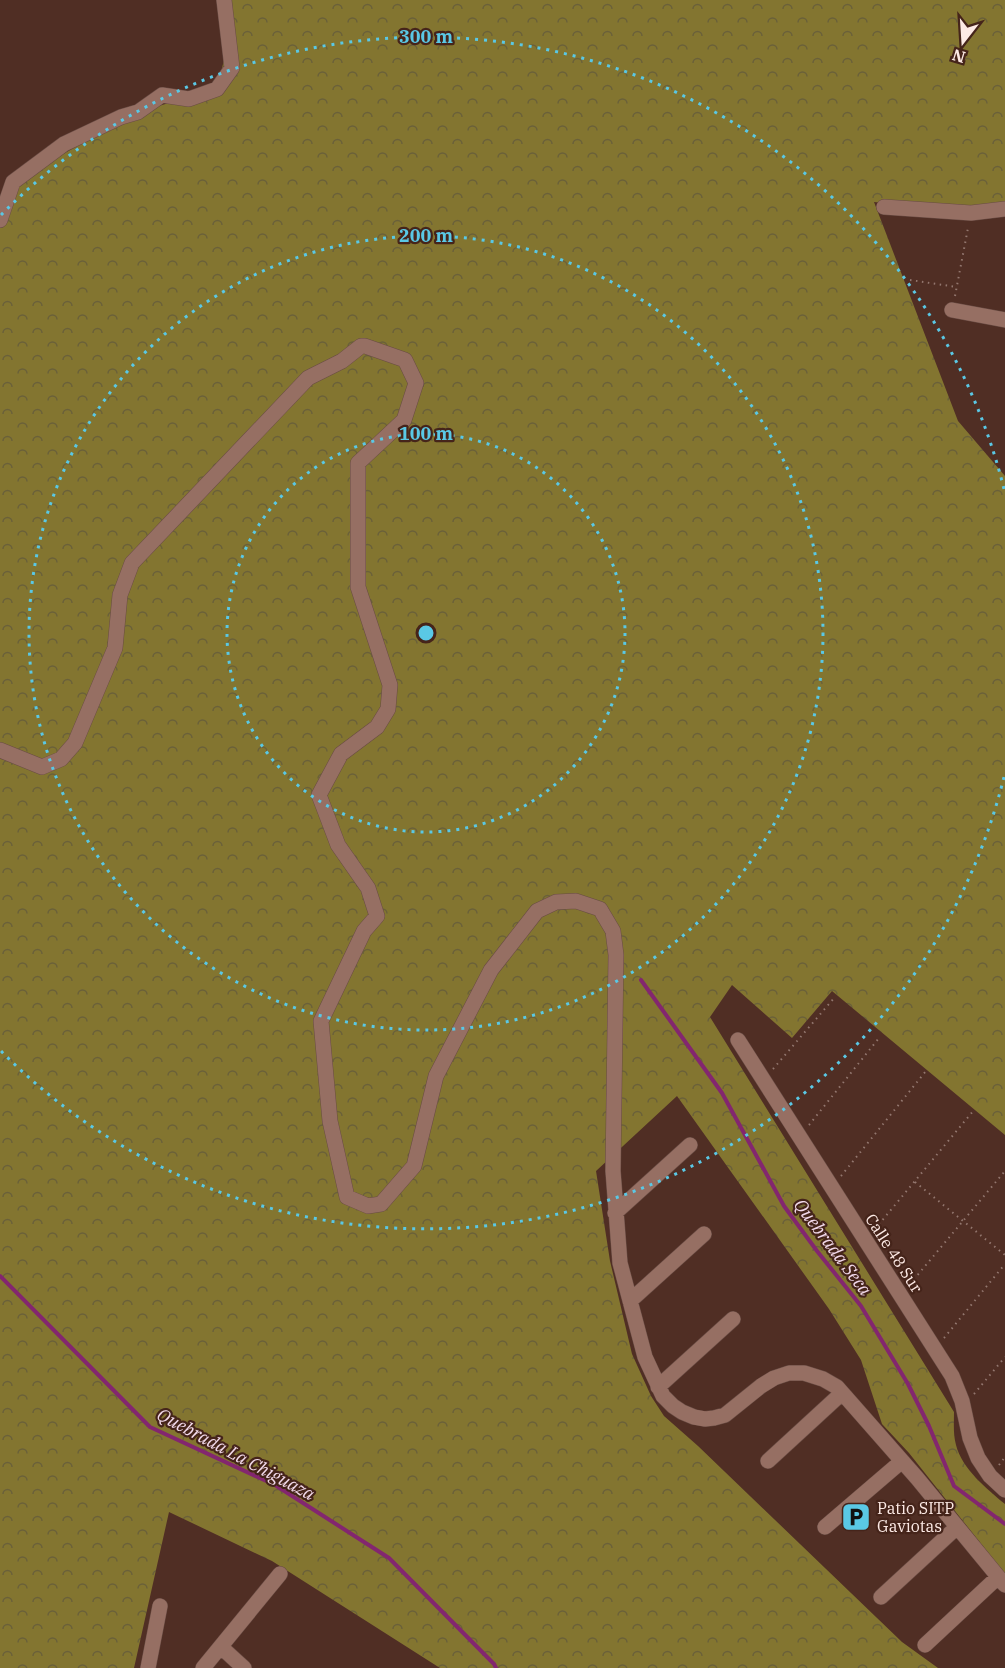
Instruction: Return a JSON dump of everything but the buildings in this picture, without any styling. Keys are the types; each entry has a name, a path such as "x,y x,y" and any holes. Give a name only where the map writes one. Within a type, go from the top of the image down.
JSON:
{"street":[{"path":"0,220 13,182 64,144 121,117 138,112 162,95 189,99 217,89 232,68 224,0"},
{"path":"884,207 971,213 1005,209"},
{"path":"952,310 1005,320"},
{"path":"0,750 42,767 61,759 75,743 115,648 120,596 132,562 308,378 342,361 361,346 405,360 416,383 404,420 358,463 358,587 390,685 388,708 377,727 341,754 319,795 338,844 368,888 377,916 364,931 321,1021 330,1121 347,1197 368,1206 381,1204 414,1166 436,1076 491,970 537,911 556,902 576,900 600,909 613,931 616,955 613,1172 620,1263 645,1357 658,1387 673,1406 682,1412 705,1419 724,1415 761,1386 789,1373 813,1374 837,1387 1002,1581 925,1645"},
{"name":"Calle 48 Sur","path":"738,1040 951,1376 964,1407 970,1438 978,1458 990,1476 1005,1490"},
{"path":"615,1213 690,1145"},
{"path":"630,1301 704,1234"},
{"path":"658,1387 733,1318"},
{"path":"768,1461 842,1393"},
{"path":"825,1527 902,1461"},
{"path":"881,1597 957,1527"},
{"path":"203,1668 280,1574"},
{"path":"148,1668 159,1606"},
{"path":"221,1647 244,1668"}],"path":[{"path":"952,310 971,213"},
{"path":"910,280 957,287"},
{"path":"763,1080 836,997"},
{"path":"799,1136 821,1112 879,1038"},
{"path":"831,1187 926,1071"},
{"path":"865,1240 974,1110"},
{"path":"900,1295 1005,1171"},
{"path":"915,1182 1005,1255"},
{"path":"935,1350 1005,1264"},
{"path":"964,1407 1005,1357"}],"green space":[{"path":"224,0 1005,0 1005,202 971,211 874,202 958,421 1005,476 1005,1135 832,991 792,1038 732,985 710,1017 954,1412 955,1441 959,1454 976,1478 1005,1504 1005,1574 909,1453 882,1424 861,1360 829,1309 677,1096 596,1171 610,1261 632,1354 651,1396 664,1416 902,1642 938,1668 440,1668 272,1561 169,1512 134,1668 0,1668 0,220 13,182 138,112 217,89 229,39"}],"waterway":[{"name":"Quebrada Seca","path":"641,980 722,1093 784,1206 861,1306 908,1384 929,1426 954,1486 1005,1524"},
{"name":"Quebrada La Chiguaza","path":"0,1276 150,1427 275,1485 389,1558 496,1668"}],"place":[{"name":"Patio SITP Gaviotas","path":"856,1517"}]}
